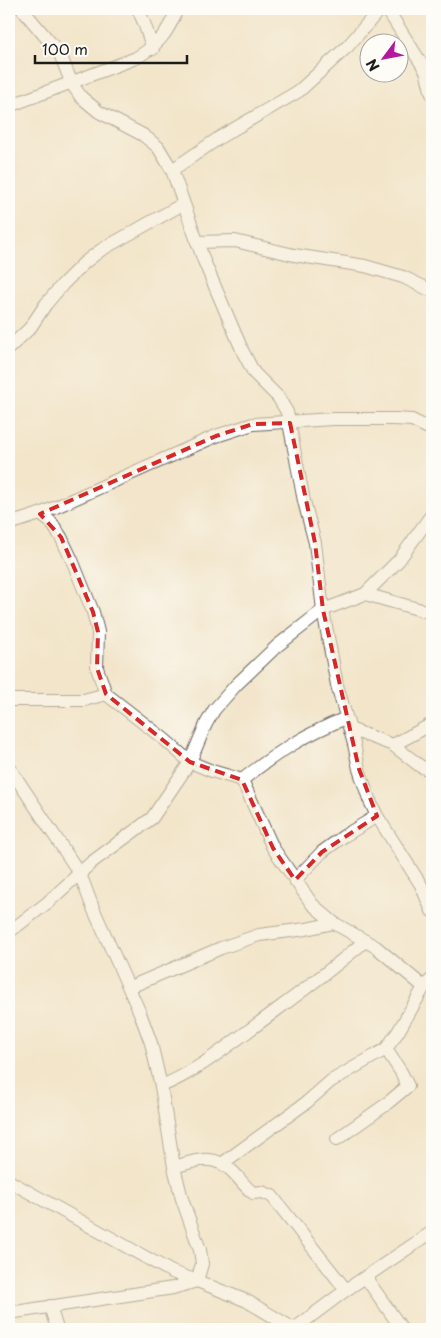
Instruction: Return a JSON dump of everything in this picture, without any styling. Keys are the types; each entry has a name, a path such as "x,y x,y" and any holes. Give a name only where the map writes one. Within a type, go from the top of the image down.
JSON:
{"street":[{"path":"22,9 60,54 72,84 81,97 99,112 143,135 158,147 172,170 204,261 243,352 254,373 278,397 287,412 315,543 323,610 337,685 359,769 377,816 421,885 432,911"},
{"path":"138,9 152,49"},
{"path":"9,106 72,84 136,58 152,49 161,39 177,9"},
{"path":"172,170 222,136 299,91 348,46 380,9"},
{"path":"386,9 426,71 432,94"},
{"path":"9,348 30,328 46,304 84,263 101,250 183,204"},
{"path":"198,242 235,241 294,255 365,266 403,277 432,291"},
{"path":"9,524 40,514 216,436 253,424 333,419 395,419 412,420 432,430"},
{"path":"40,514 51,522 60,537 72,560 92,612 98,632 96,668 106,694 190,762 212,772 242,780"},
{"path":"9,932 47,903 92,862 152,818 190,762 214,710 230,691 277,646 323,610 365,594 399,560 432,514"},
{"path":"365,594 432,613"},
{"path":"9,700 84,700 106,694"},
{"path":"242,780 276,753 306,736 348,723 394,745 420,766 432,771"},
{"path":"394,745 432,724"},
{"path":"9,767 80,874 93,908 130,987 151,1043 161,1086 174,1167 182,1200 200,1250 202,1264 197,1281"},
{"path":"224,1163 307,1102 331,1081 386,1049 428,983 376,947 334,924 312,904 273,848 242,780"},
{"path":"295,880 322,852 377,816"},
{"path":"130,987 221,948 259,935 334,924"},
{"path":"161,1086 180,1079 221,1052 315,982 365,941"},
{"path":"337,1139 384,1106 408,1086 386,1049"},
{"path":"174,1167 193,1161 211,1159 224,1163 253,1193 262,1192 272,1196 346,1290"},
{"path":"9,1181 172,1272 247,1301 294,1329 346,1290 432,1232"},
{"path":"366,1278 402,1329"},
{"path":"9,1313 172,1288 197,1281"},
{"path":"50,1306 57,1329"}],"highlighted area":[{"path":"290,423 315,543 323,610 359,769 377,816 322,852 295,880 273,848 242,780 190,762 106,694 97,668 98,632 93,612 61,537 40,514 216,436 253,424"}]}
